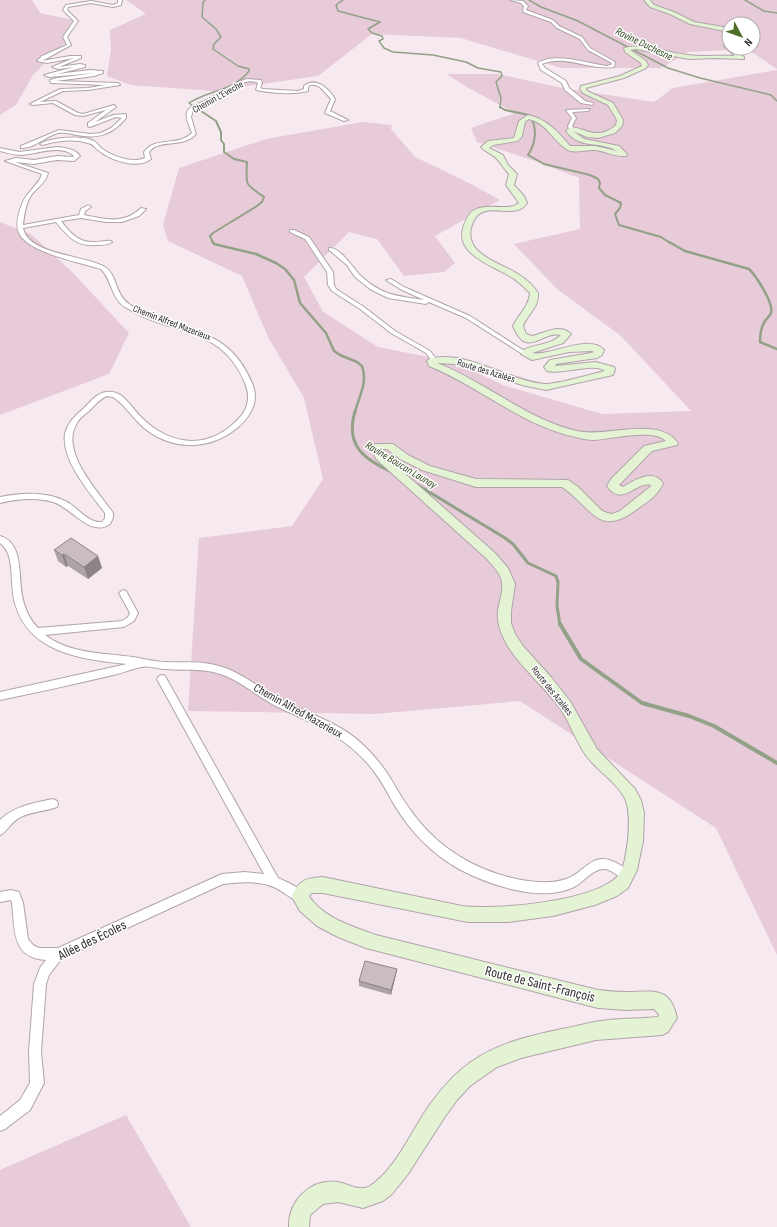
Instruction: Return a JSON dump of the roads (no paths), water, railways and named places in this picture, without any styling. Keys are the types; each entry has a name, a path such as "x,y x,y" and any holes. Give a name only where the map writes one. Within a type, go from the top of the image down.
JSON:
{"main road":[{"path":"647,0 652,6 672,13 692,23 721,28"},
{"path":"526,354 526,352 530,349 545,346 564,338 566,334 561,331 555,331 533,339 524,337 518,326 520,319 534,302 534,293 516,276 477,254 467,242 466,231 472,216 479,210 492,208 511,209 519,207 523,203 521,198 510,185 513,174 505,166 500,157 487,150 485,147 491,143 516,140 519,136 520,124 525,118 528,117 537,119 552,130 568,148 595,148 615,153 624,153 621,150 605,144 579,140 570,132 569,129 580,130 589,136 597,136 617,128 620,120 609,103 585,92 583,88 587,85 628,75 645,66 644,62 627,51 627,48 636,47 688,57 715,56 742,58 741,56"},
{"name":"Route des Azalées","path":"526,354 532,357 592,347 599,350 599,353 594,356 553,362 549,366 551,369 560,370 602,365 610,369 610,371 606,374 580,378 546,387 526,383 457,361 440,359 434,360 432,364 531,416 562,430 588,437 622,432 650,432 669,437 673,443 648,448 615,482 613,486 615,489 624,491 643,480 648,479 657,483 655,489 633,508 621,515 610,518 601,517 596,514 573,488 564,483 476,483 414,463 389,446 379,446 377,449 380,457 491,556 506,574 509,583 504,621 510,638 571,713 593,755 626,788 632,798 635,807 637,824 635,850 627,876"},
{"path":"300,897 302,890 306,886 323,885 449,911 475,915 500,915 595,899 610,892 621,884 627,876"},
{"name":"Route de Saint-François","path":"299,1227 298,1219 300,1212 312,1198 333,1192 352,1198 364,1198 375,1194 386,1185 396,1173 437,1111 458,1085 478,1066 500,1055 520,1048 608,1029 662,1026 668,1018 666,1008 661,1002 654,1000 626,1001 598,999 376,943 331,925 303,903 300,897"}],"street":[{"path":"0,144 13,148 23,147 38,142 53,133 60,131 90,136 103,135 109,132 124,118 124,115 118,115 90,126 90,124 114,106 83,115 77,114 56,103 32,104 60,91 88,89 118,84 54,82 52,81 57,79 94,75 101,72 90,71 46,75 49,73 84,66 54,67 80,57 64,57 44,63 40,61 43,57 69,45 65,37 76,21 65,10 67,6 91,2 116,6 120,5 120,0"},
{"path":"512,0 522,2 526,6 524,10 552,21 558,27 581,38 589,49 614,63 613,66 606,67 558,60 547,60 540,63 541,67 564,82 567,89 583,102 591,104 589,100 577,92 583,88"},
{"name":"Chemin L'Eveche","path":"23,147 34,146 59,139 86,141 95,144 104,152 125,160 142,163 148,159 146,152 149,148 158,144 180,141 192,136 194,133 189,117 189,112 191,109 236,85 250,80 259,82 258,88 263,90 300,92 306,90 306,86 310,84 317,84 327,90 332,99 327,112 346,120"},
{"path":"571,128 570,126 574,118 568,111 588,110"},
{"path":"0,150 21,154 60,148 72,151 77,155 74,158 57,158 34,162 16,160 8,162 43,172 46,176 29,194 26,200 20,227 81,216 104,221 118,221 133,218 139,215 143,209"},
{"path":"81,216 83,210 88,207"},
{"path":"58,221 73,237 82,243 94,245 109,242"},
{"name":"Chemin Alfred Mazerieux","path":"0,500 24,497 50,499 68,506 91,523 101,525 106,524 109,520 109,513 74,461 68,439 73,423 95,400 107,394 115,395 141,422 161,437 180,444 197,444 215,440 238,424 249,410 252,400 250,386 239,364 222,344 209,336 134,309 118,297 108,273 103,268 38,248 29,242 22,234 20,227"},
{"path":"292,230 307,238 330,272 331,285 334,290 362,308 393,332 428,352 434,360"},
{"path":"331,249 349,264 359,278 385,296 401,300 439,304"},
{"path":"389,280 402,288 480,324 513,347 526,354"},
{"name":"Chemin Alfred Mazerieux","path":"0,539 6,543 13,554 16,587 20,605 27,622 35,632 45,640 73,652 105,658 169,666 211,667 245,681 276,701 339,732 357,746 387,781 408,816 420,831 447,856 465,866 485,875 518,885 546,887 567,884 582,876 594,865 608,864 627,876"},
{"path":"35,632 124,624 131,619 134,613 123,593"},
{"path":"0,696 116,671 144,663"},
{"path":"162,679 274,881"},
{"path":"0,830 9,818 15,814 53,804"},
{"name":"Allée des Écoles","path":"0,1124 25,1105 37,1083 35,1052 40,984 44,972 58,954 222,879 252,876 274,881 284,885 300,897"},
{"path":"0,897 11,895 15,896 22,941 29,948 37,953 58,954"}],"waterway":[{"name":"Ravine Boucan Launay","path":"196,108 189,103 204,95 236,83 249,71 249,69 238,66 213,49 214,44 221,37 216,29 202,17 203,3 205,0"},
{"path":"343,0 336,5 338,11 380,22 368,29 372,33 382,36 383,39 379,41 384,48 393,52 433,55 466,62 478,68 501,72 502,76 496,82 501,98 500,107"},
{"name":"Ravine Duchesne","path":"529,0 541,7 578,21 668,68 700,78 771,95 777,101"},
{"path":"745,0 764,11 777,13"},
{"name":"Ravine Boucan Launay","path":"195,107 216,121 221,132 224,152 234,159 247,162 246,176 248,183 253,189 264,197 262,202 257,206 213,233 210,236 213,243"},
{"path":"500,107 505,110 529,115 532,120 535,135 533,145 528,155 544,164 590,175 598,179 600,183 599,188 605,195 621,203 620,208 615,214 619,225 661,237 670,243"},
{"name":"Ravine Boucan Launay","path":"213,242 214,244 256,254 285,269 294,280 300,303 326,333 334,351 362,366 364,378 355,412"},
{"path":"669,242 685,251 749,269 764,290 771,309 771,314 763,326 760,342 777,349"},
{"name":"Ravine Boucan Launay","path":"355,411 352,433 359,449 373,462 392,472"},
{"name":"Ravine Boucan Launay","path":"416,484 505,538 513,544 528,563 556,576 558,582 557,606 560,625"},
{"name":"Ravine Boucan Launay","path":"560,624 581,659 642,703 689,716 714,726 777,763"}]}
